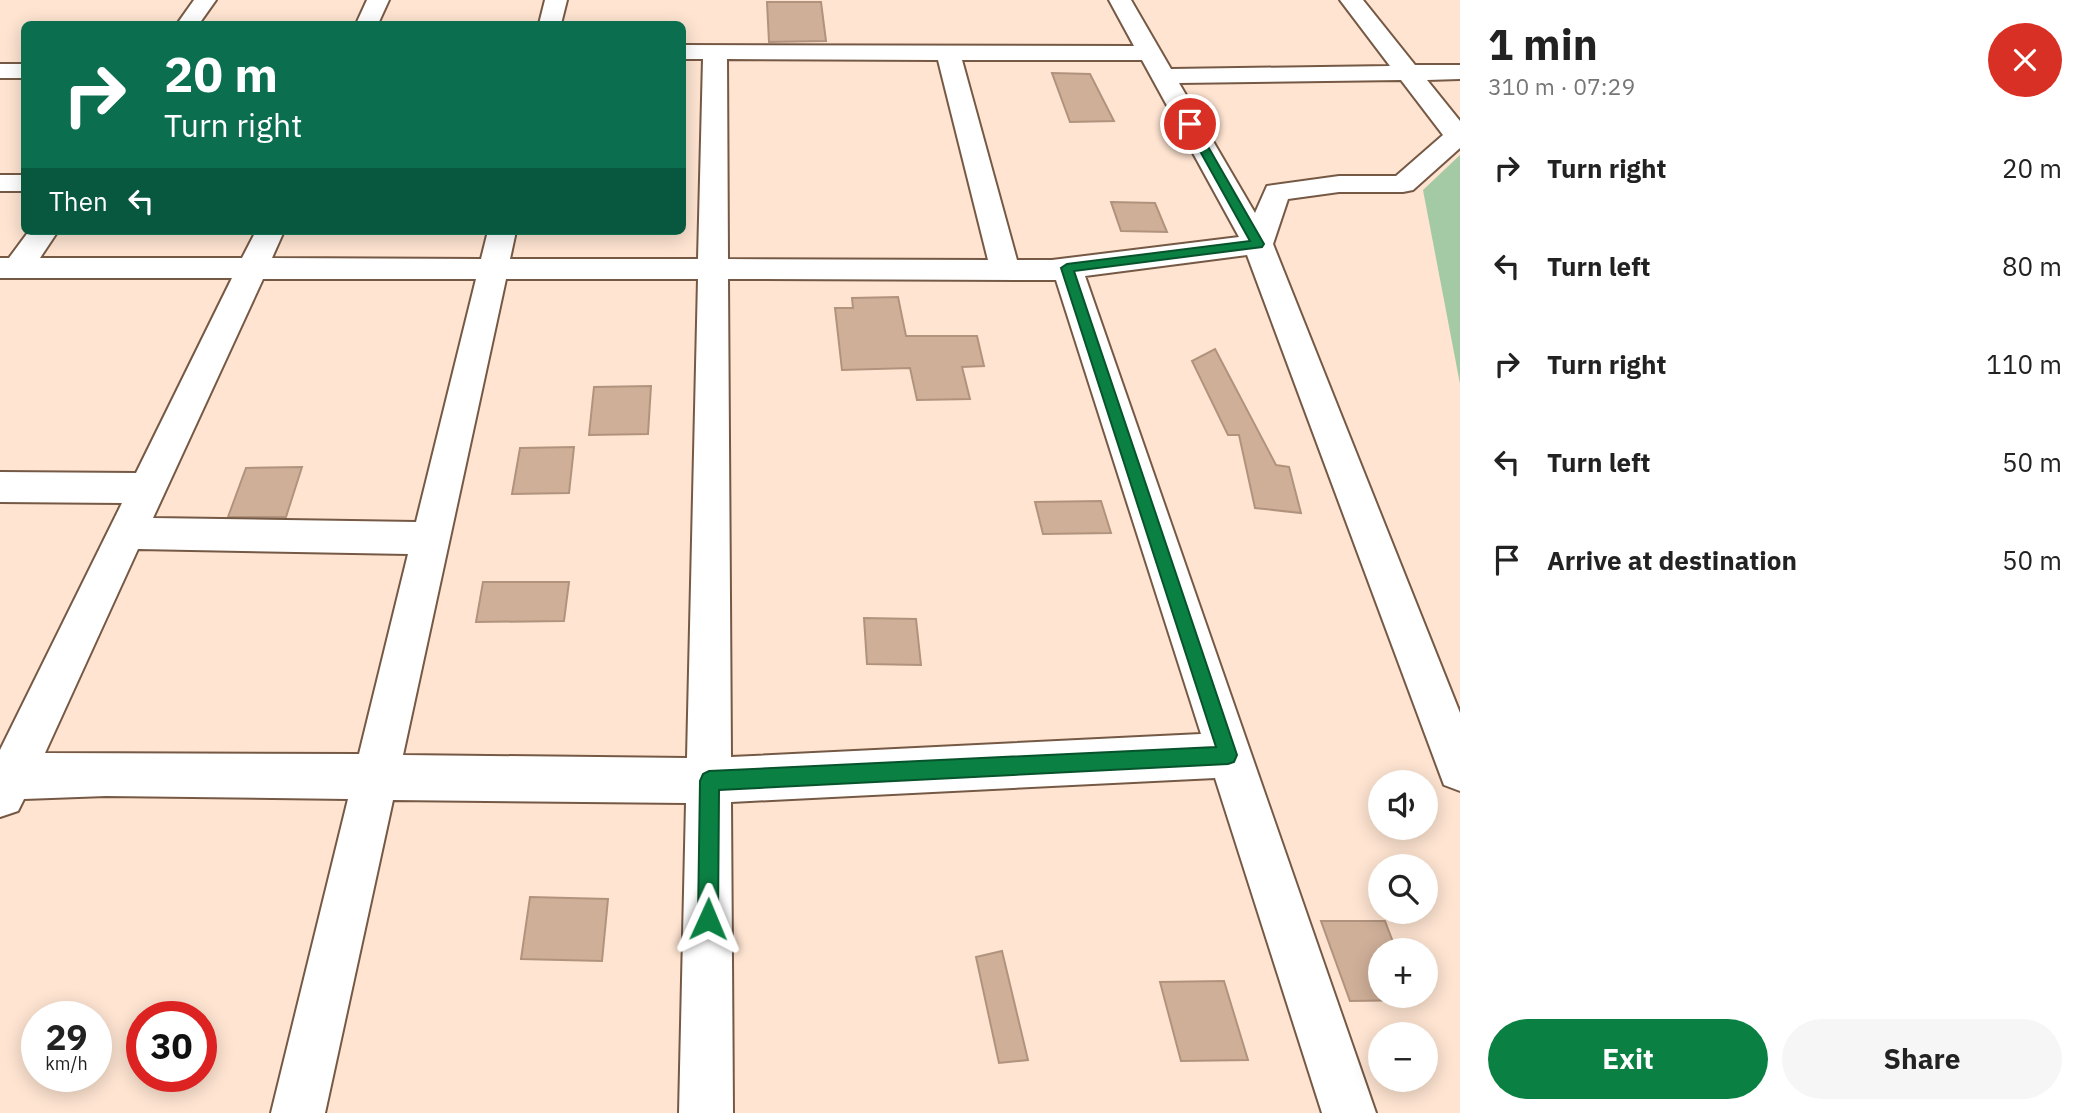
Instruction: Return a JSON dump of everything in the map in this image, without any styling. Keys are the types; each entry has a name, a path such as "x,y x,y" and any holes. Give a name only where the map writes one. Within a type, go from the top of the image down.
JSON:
{"street":[{"path":"190,21 205,0"},
{"path":"368,21 378,0"},
{"path":"551,21 556,0"},
{"path":"1120,0 1258,244 1460,769"},
{"path":"1258,244 1278,192 1339,184 1403,184 1459,135 1351,0"},
{"path":"706,1113 713,269 699,52 948,53 1156,65 1408,73 1460,72"},
{"path":"948,53 1005,270"},
{"path":"0,71 21,71"},
{"path":"0,183 21,183"},
{"path":"9,268 40,235"},
{"path":"4,784 268,235"},
{"path":"9,268 253,268 498,250 713,269 1005,270 1067,268 1258,244"},
{"path":"298,1113 498,250"},
{"path":"1067,268 1349,1113"},
{"path":"0,487 148,488"},
{"path":"127,533 431,538"},
{"path":"4,784 106,774 709,781 1228,755"}],"green space":[{"path":"1460,155 1460,384 1423,190"}],"building":[{"path":"767,2 821,2 826,41 769,42"},
{"path":"1052,73 1090,74 1114,121 1070,122"},
{"path":"1111,202 1155,203 1167,232 1121,231"},
{"path":"898,297 906,336 977,336 984,366 962,367 970,399 917,400 910,368 842,370 835,308 853,308 852,298"},
{"path":"1215,349 1276,465 1289,467 1301,513 1255,508 1239,435 1228,435 1192,361"},
{"path":"651,386 648,434 589,435 594,387"},
{"path":"574,447 569,493 512,494 520,448"},
{"path":"302,467 286,517 228,517 246,468"},
{"path":"1101,501 1111,533 1043,534 1035,502"},
{"path":"483,582 569,582 564,621 476,622"},
{"path":"864,618 916,619 921,665 867,664"},
{"path":"530,897 608,899 602,961 521,959"},
{"path":"1321,921 1368,921 1368,924 1386,924 1391,938 1368,938 1368,1001 1350,1001"},
{"path":"1002,951 1028,1060 999,1063 976,957"},
{"path":"1224,981 1248,1060 1181,1061 1160,982"}],"route":[{"path":"708,919 709,781 1228,755 1067,268 1258,244 1190,124"}]}
